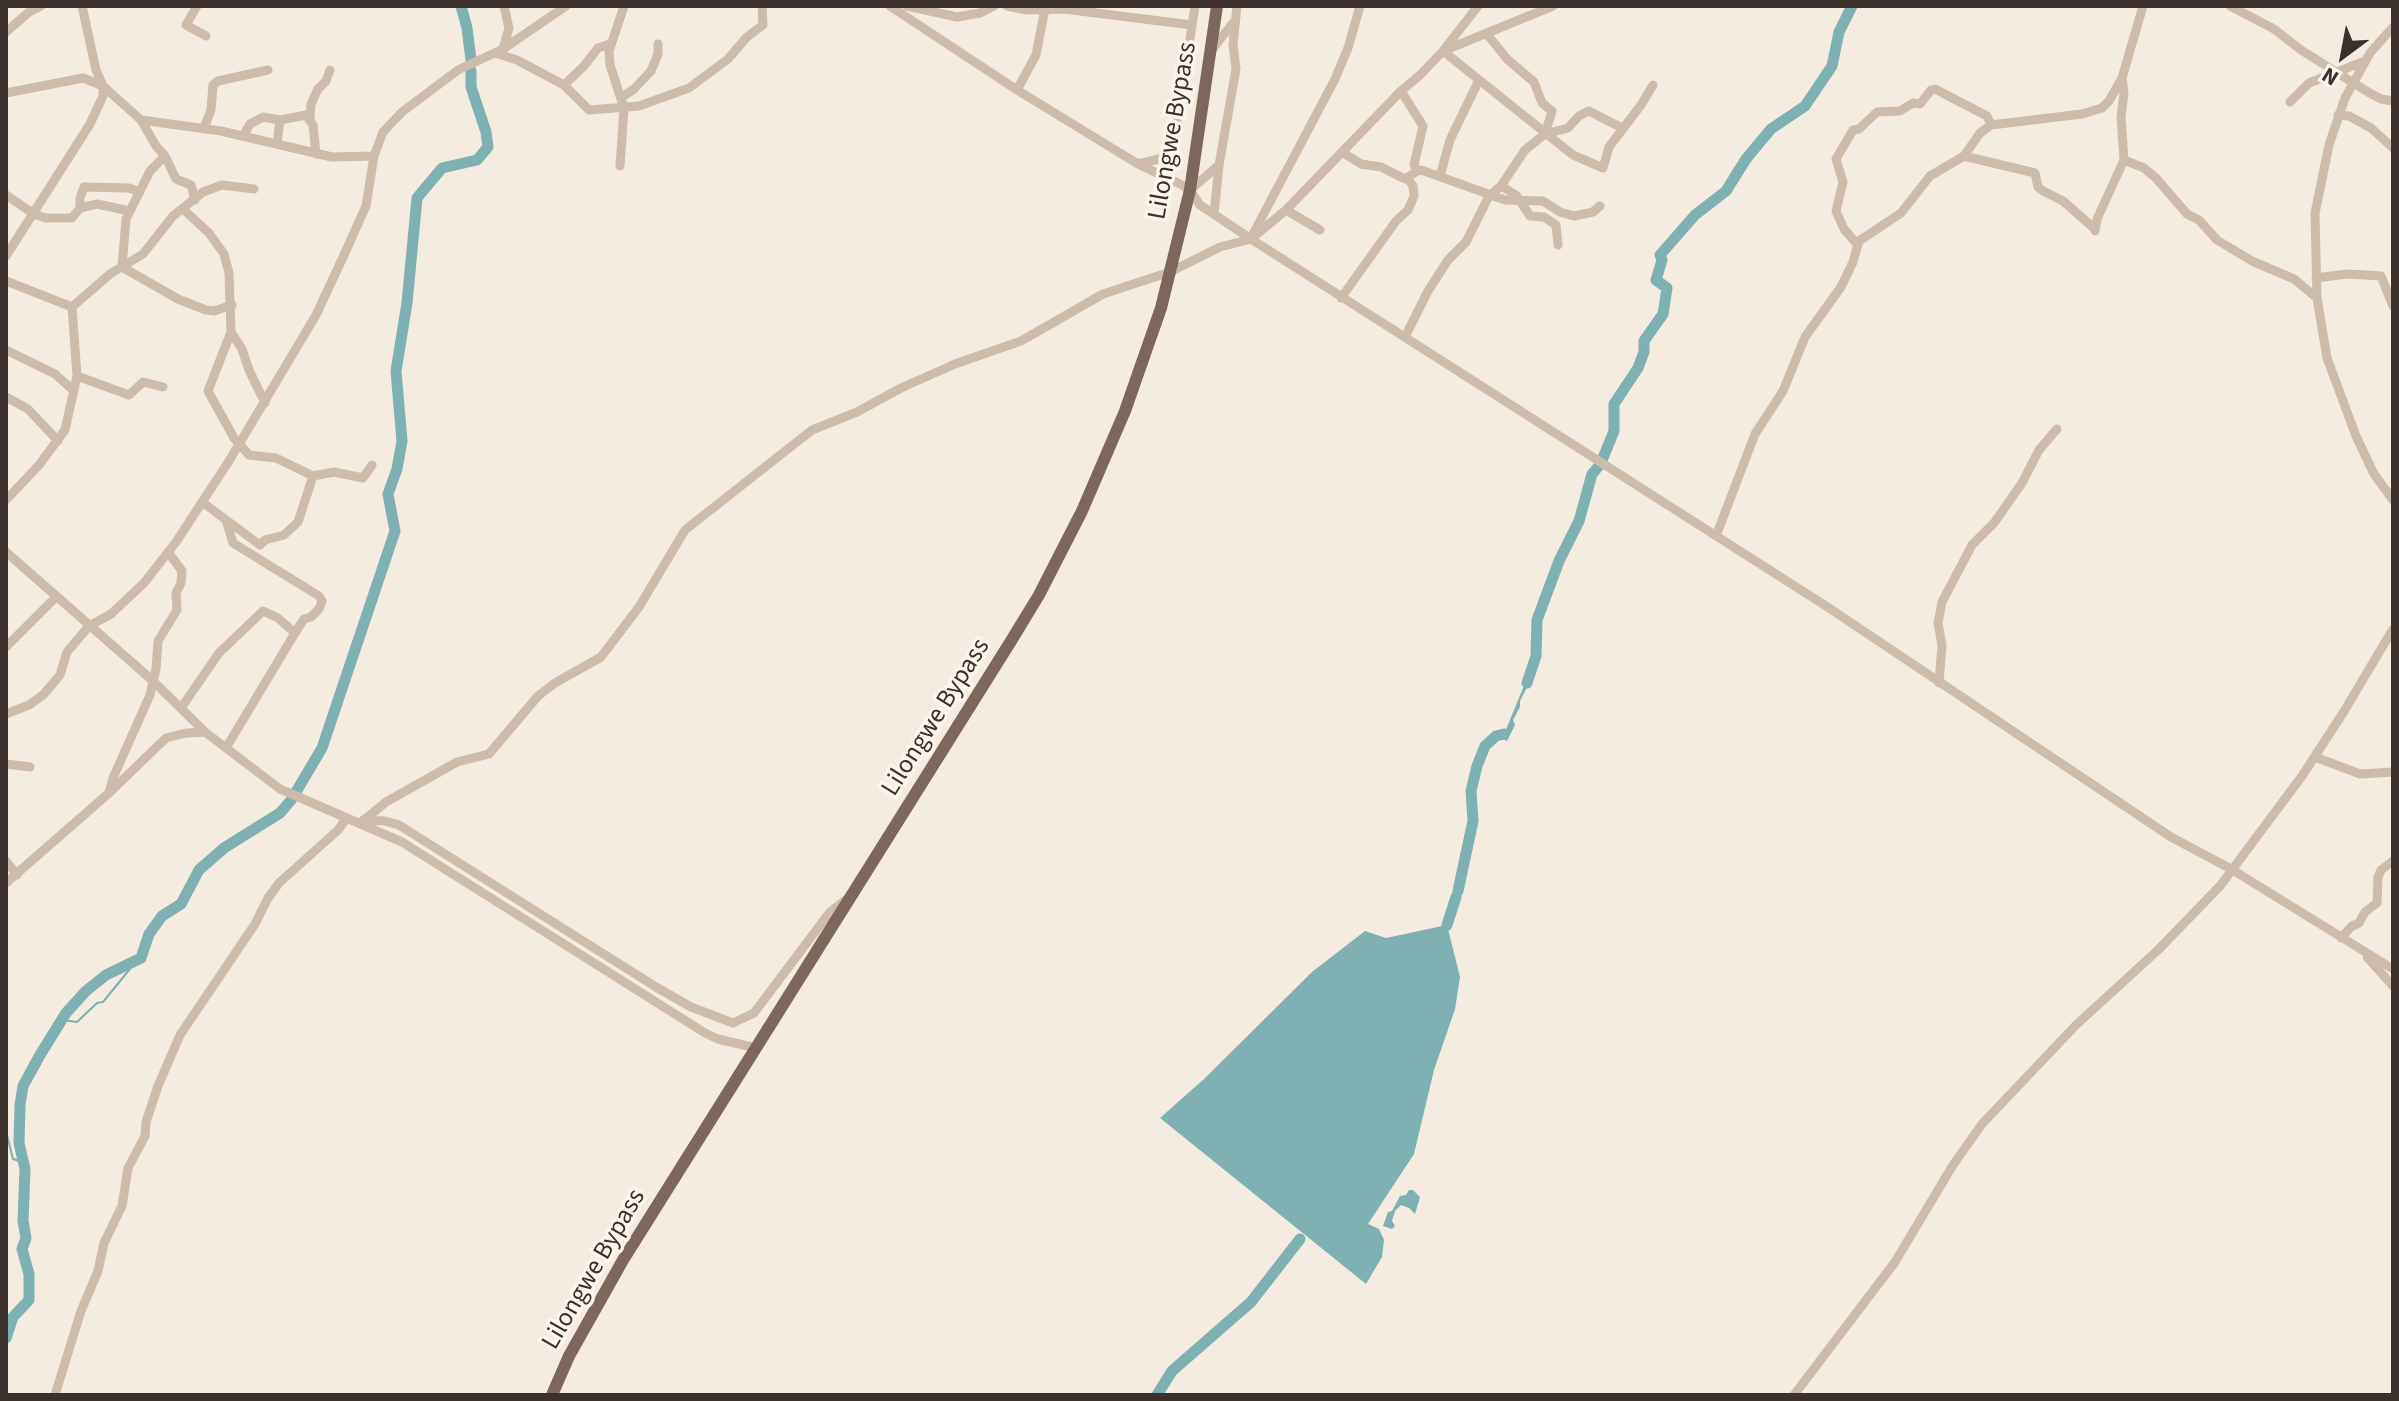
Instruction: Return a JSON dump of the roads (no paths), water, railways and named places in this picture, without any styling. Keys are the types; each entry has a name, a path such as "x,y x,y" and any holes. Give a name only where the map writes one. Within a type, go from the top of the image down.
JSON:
{"main road":[{"name":"Lilongwe Bypass","path":"552,1395 616,1271 853,895 1052,570 1092,488 1125,411 1153,333 1170,272 1190,190 1217,6"}],"street":[{"path":"6,32 41,6"},
{"path":"6,256 103,96 82,6"},
{"path":"197,6 186,25 206,36"},
{"path":"499,51 509,28 504,6"},
{"path":"6,714 29,705 43,695 60,675 67,652 89,626 126,603 168,552 239,445 316,315 362,216 374,156 383,132 402,112 458,70 499,51 566,6"},
{"path":"620,166 624,108 610,65 610,44 624,6"},
{"path":"499,51 564,85 589,110 624,108 654,102 689,88 717,68 763,25 762,6"},
{"path":"890,6 1017,90 1138,164 1190,190 1194,198 1251,239 1839,615 2171,837 2231,869 2393,969"},
{"path":"907,6 957,17 980,13 994,6"},
{"path":"1007,6 1027,10 1094,9 1192,25"},
{"path":"1138,164 1163,158 1173,150 1195,6"},
{"path":"1214,214 1219,165 1236,69 1233,45 1237,6"},
{"path":"1251,239 1335,79 1360,6"},
{"path":"364,820 386,802 457,762 489,754 538,696 601,657 639,607 685,530 812,430 857,412 955,364 1021,341 1103,294 1170,272 1220,247 1251,239 1286,210 1420,75 1478,6"},
{"path":"1443,51 1553,6"},
{"path":"1716,536 1755,434 1783,391 1805,337 1841,287 1853,262 1857,244 1865,235 1901,213 1930,176 1964,156 1980,133 1991,125 2082,114 2102,108 2122,78 2143,6"},
{"path":"2230,6 2274,29 2381,99 2393,101"},
{"path":"1017,90 1036,55 1045,9"},
{"path":"1211,51 1235,20"},
{"path":"2393,27 2365,61 2338,115 2317,198 2316,278 2327,358 2346,414 2374,474 2393,500"},
{"path":"1487,34 1507,59 1534,82 1542,103 1552,111 1545,134"},
{"path":"564,85 598,48 610,44"},
{"path":"622,97 651,71 658,54 658,44"},
{"path":"1443,51 1545,134 1582,161 1603,168 1609,147 1653,85"},
{"path":"2290,102 2309,83 2365,61"},
{"path":"204,128 211,110 213,85 218,81 268,70"},
{"path":"316,154 310,119 315,94 326,81 330,70"},
{"path":"6,93 83,78 103,86 141,120 176,179 191,185 195,200"},
{"path":"1964,156 2035,173 2038,187 2063,201 2095,232 2097,219 2124,160 2122,78"},
{"path":"1440,176 1450,140 1478,82"},
{"path":"1857,244 1844,229 1836,211 1843,182 1836,159 1853,130 1859,129 1877,112 1900,111 1913,103 1920,104 1935,89 1987,116 1991,125"},
{"path":"1401,91 1423,126 1414,165 1417,171"},
{"path":"1405,337 1428,291 1448,260 1466,242 1489,196 1501,186 1525,150 1545,134 1568,128 1584,112 1589,111 1622,128"},
{"path":"243,136 250,124 263,117 280,120 301,114 310,119"},
{"path":"2338,115 2349,116 2371,128 2393,148"},
{"path":"141,120 204,128 316,154 343,158 374,156"},
{"path":"277,144 280,120"},
{"path":"1341,298 1396,221 1408,210 1414,196 1408,179 1381,167 1361,164 1342,152"},
{"path":"122,267 124,228 130,211 150,171 165,156"},
{"path":"2124,160 2144,168 2156,178 2187,214 2199,220 2217,240 2252,261 2294,279 2317,298"},
{"path":"1190,190 1219,165"},
{"path":"1408,179 1417,171 1424,171 1489,196 1543,201 1560,212 1574,216 1593,212 1600,206"},
{"path":"72,307 143,254 173,216 203,192 222,185 254,189"},
{"path":"1501,186 1520,201 1530,216 1544,217 1556,225 1558,245"},
{"path":"80,208 84,187 129,188 140,192"},
{"path":"6,195 34,214 51,218 72,218 80,208 97,204 130,211"},
{"path":"183,209 209,233 224,254 229,273 231,332 208,391 239,445 249,455 276,458 313,476 334,472 363,478 372,465"},
{"path":"1286,210 1320,230"},
{"path":"122,267 178,299 206,310 223,310 232,305"},
{"path":"2316,278 2347,274 2381,276 2393,306"},
{"path":"6,281 72,307"},
{"path":"8,493 65,430 77,376 72,307"},
{"path":"231,332 242,349 265,403"},
{"path":"6,350 55,374 74,391"},
{"path":"77,376 129,395 143,382 163,387"},
{"path":"6,397 28,409 58,441"},
{"path":"1939,683 1942,645 1938,623 1942,602 1972,545 1994,523 2022,483 2039,450 2057,429"},
{"path":"202,502 257,545 284,535 298,522 313,476"},
{"path":"226,520 233,543 319,596 322,601 319,609 304,619 226,748"},
{"path":"6,552 152,680 205,732 280,789 393,837 705,1033 756,1048"},
{"path":"109,793 150,695 158,641 177,610 176,593 182,571 168,552"},
{"path":"6,647 56,597"},
{"path":"181,708 219,653 263,611 278,618 295,633"},
{"path":"1794,1395 1895,1262 1953,1165 1982,1124 2081,1019 2220,886 2315,757 2393,629"},
{"path":"6,883 109,793 166,738 205,732"},
{"path":"2315,757 2360,774 2393,772"},
{"path":"6,764 30,767"},
{"path":"55,1395 81,1311 98,1271 104,1243 120,1213 128,1168 145,1136 146,1122 158,1086 189,1017 255,924 279,883 349,820 385,821 399,825 656,987 691,1007 733,1023 754,1013 830,912 853,895"},
{"path":"6,861 17,875"},
{"path":"2341,938 2377,903 2378,877 2381,870 2393,861"},
{"path":"2365,954 2393,986"}],"water":[{"path":"1530,671 1532,678 1520,701 1513,720 1515,725 1507,741 1499,737 1490,744 1496,734 1505,732"},
{"path":"1447,925 1460,977 1455,1009 1434,1070 1414,1154 1368,1224 1379,1229 1384,1240 1382,1257 1366,1284 1160,1118 1312,972 1365,931 1386,938"},
{"path":"1409,1190 1420,1197 1415,1214 1401,1205 1392,1221 1395,1226 1392,1229 1383,1226 1388,1212"}],"waterway":[{"path":"461,6 471,60"},
{"path":"1603,458 1614,431 1614,404 1638,368 1644,341 1663,314 1667,288 1656,280 1662,260 1660,255 1695,215 1726,191 1746,159 1771,129 1805,106 1832,66 1839,32 1852,6"},
{"path":"296,792 322,748 395,531 388,494 402,441 396,371 407,303 417,198 442,168 477,160 488,147 471,87 471,71"},
{"path":"1527,683 1536,656 1537,620 1559,561 1579,521 1592,474 1599,466"},
{"path":"1458,891 1473,821 1471,791 1477,766 1485,746 1496,736 1504,734"},
{"path":"6,1338 13,1317 29,1300 29,1274 22,1249 26,1238 23,1221 25,1169 19,1143 23,1086 66,1013 106,975 141,958 149,934 162,916 181,904 199,870 224,848 280,813 292,799"},
{"path":"1447,925 1456,897"},
{"path":"62,1020 77,1022 97,1003 103,1002 138,959"},
{"path":"6,1131 13,1159 23,1162"},
{"path":"1157,1395 1172,1371 1251,1302 1300,1239"}]}
